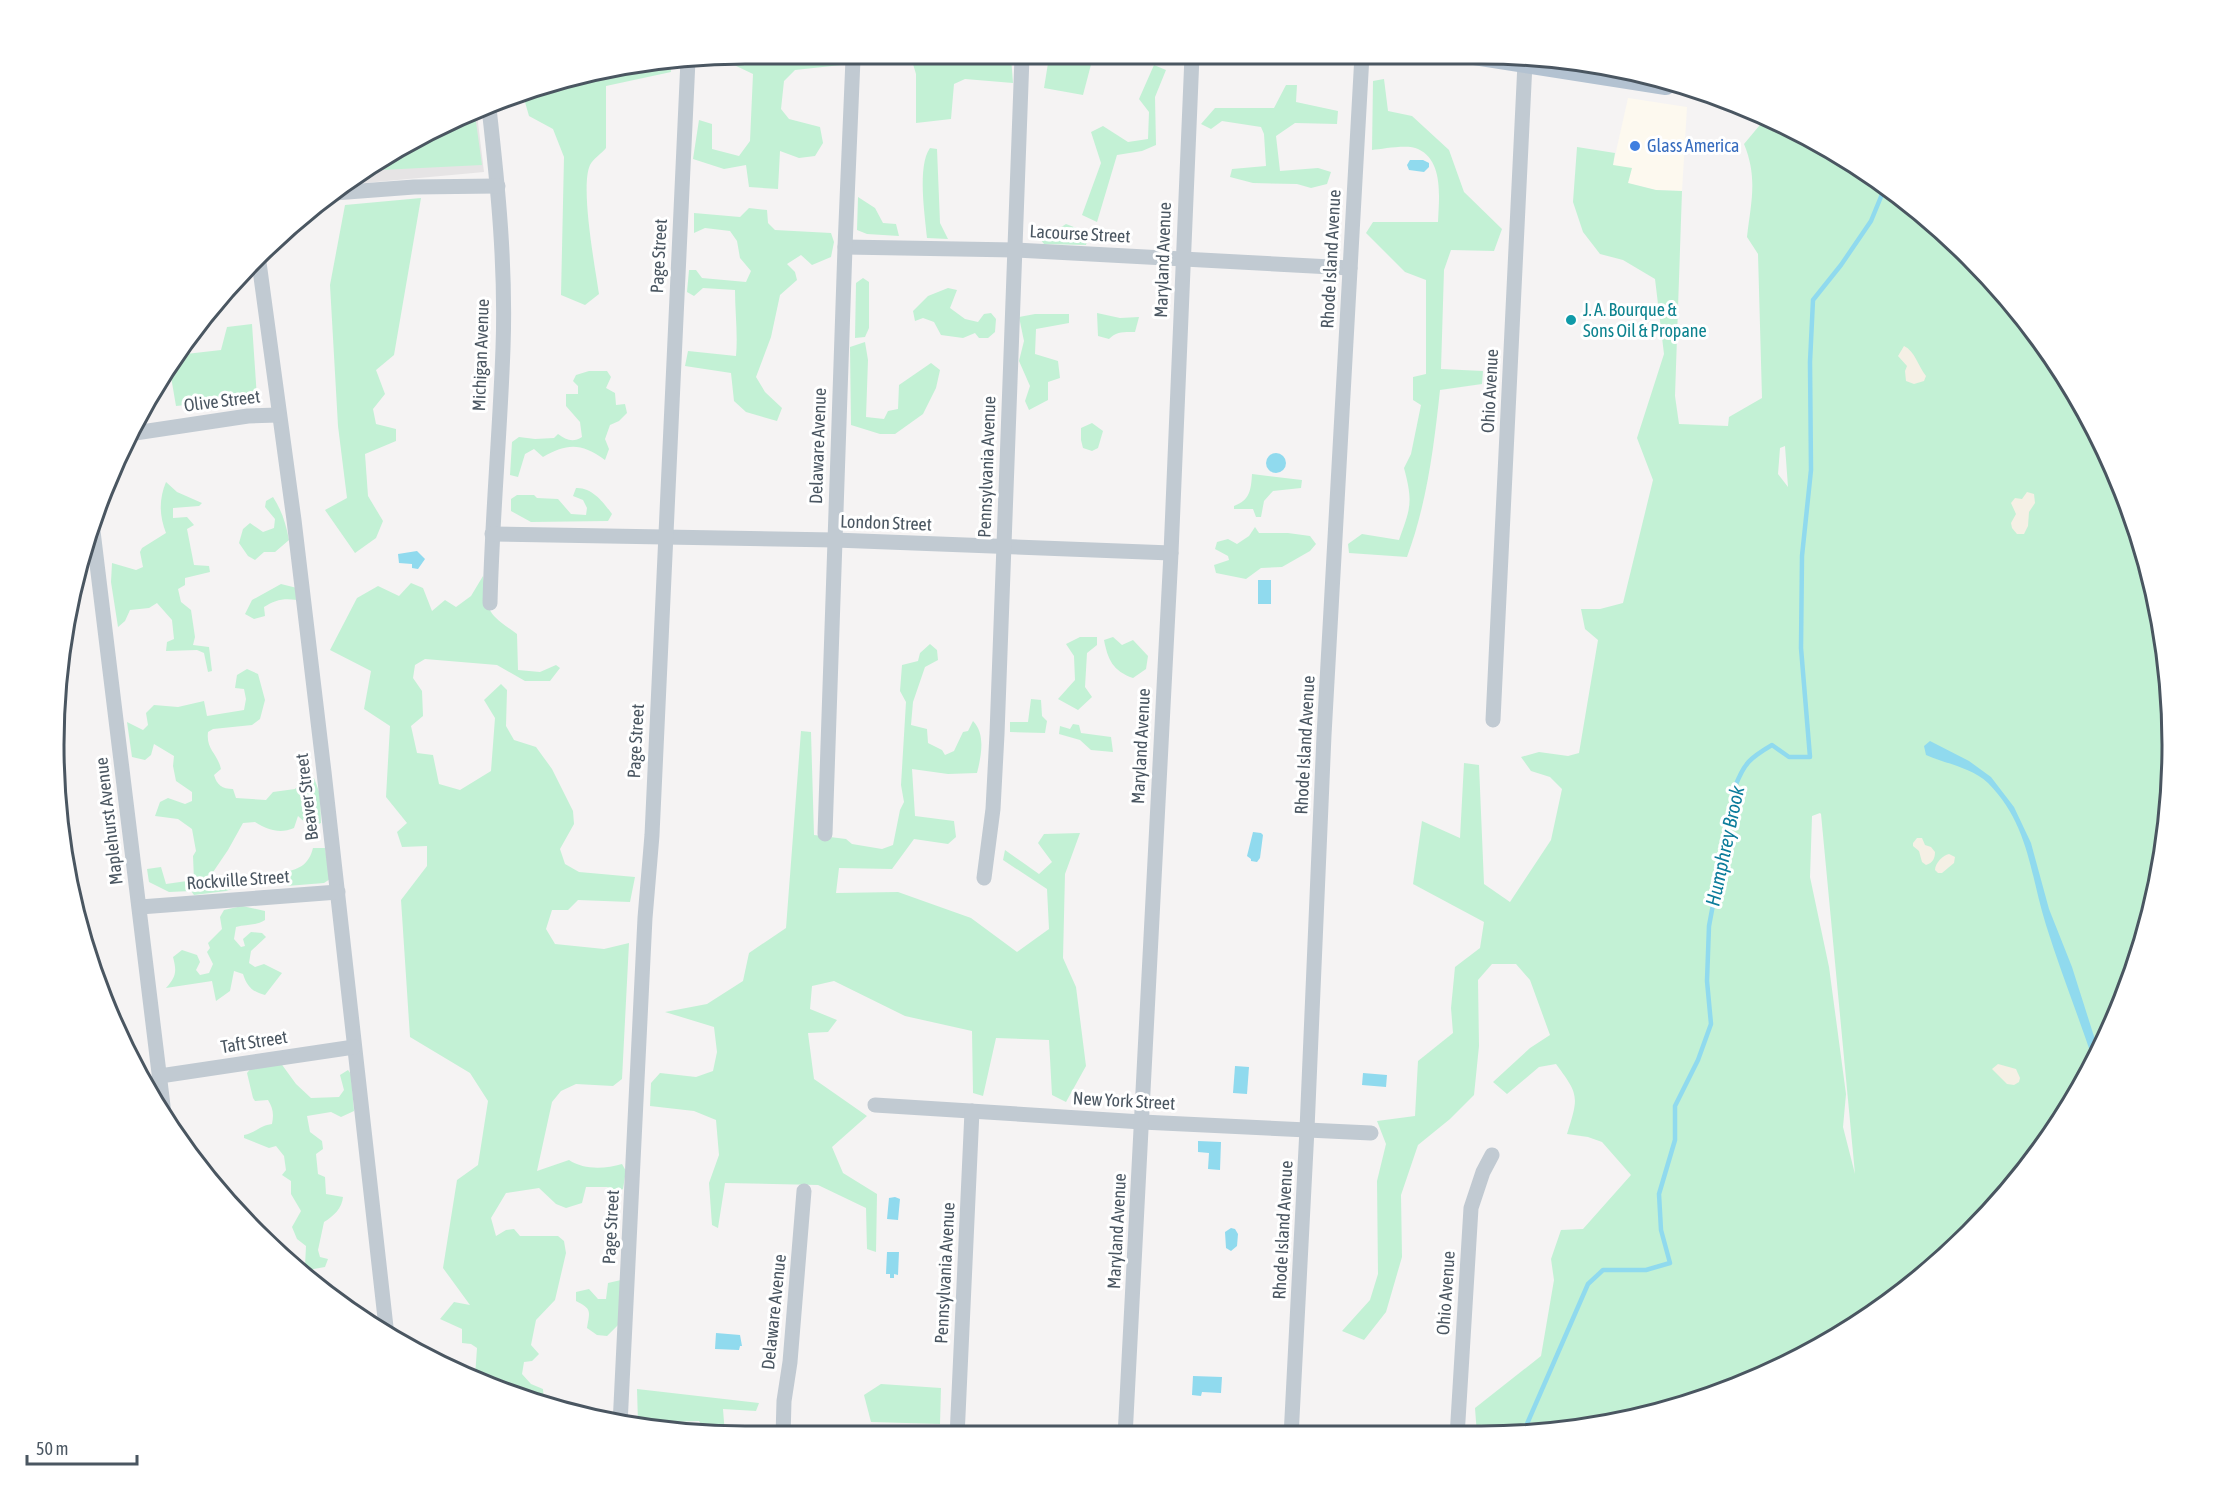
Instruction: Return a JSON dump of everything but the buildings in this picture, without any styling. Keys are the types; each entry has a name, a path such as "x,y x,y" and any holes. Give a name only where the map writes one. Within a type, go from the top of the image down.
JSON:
{"street":[{"name":"Delaware Avenue","path":"825,834 853,64"},
{"name":"Pennsylvania Avenue","path":"984,878 993,809 1022,64"},
{"name":"Maryland Avenue","path":"1126,1426 1171,553 1192,64"},
{"name":"Rhode Island Avenue","path":"1293,1426 1323,747 1361,64"},
{"name":"Ohio Avenue","path":"1493,720 1525,66"},
{"name":"Page Street","path":"621,1414 645,918 652,835 688,67"},
{"name":"Michigan Avenue","path":"490,114 498,186 504,298 490,603"},
{"path":"349,192 414,187 498,186"},
{"name":"Lacourse Street","path":"845,247 1015,250 1350,268"},
{"name":"Beaver Street","path":"260,268 294,520 386,1323"},
{"name":"Olive Street","path":"141,432 248,416 278,415"},
{"name":"London Street","path":"492,534 835,540 1171,553"},
{"name":"Maplehurst Avenue","path":"95,547 162,1096"},
{"name":"Rockville Street","path":"140,906 338,892"},
{"name":"Taft Street","path":"160,1076 354,1047"},
{"name":"New York Street","path":"875,1105 1142,1122 1371,1132"},
{"name":"Pennsylvania Avenue","path":"958,1426 972,1111"},
{"name":"Ohio Avenue","path":"1457,1426 1472,1208 1483,1172 1492,1155"},
{"name":"Delaware Avenue","path":"783,1426 804,1191"}],"shaded area":[{"path":"1628,98 1687,107 1682,191 1656,190 1628,183 1613,165"},
{"path":"478,119 484,172 361,183 405,156"}],"green space":[{"path":"841,64 795,70 784,81 781,109 789,119 820,127 823,143 815,156 799,158 780,151 778,189 749,187 746,165 724,169 693,159 699,120 712,124 712,149 739,156 750,141 753,74 733,65"},
{"path":"913,64 1012,64 1013,83 965,79 954,84 951,119 916,123 916,74"},
{"path":"1048,64 1091,64 1083,95 1044,88"},
{"path":"1154,65 1166,70 1155,97 1156,145 1142,151 1117,155 1097,222 1082,215 1101,163 1091,132 1103,126 1128,142 1148,139 1149,112 1139,99"},
{"path":"671,69 671,72 606,86 606,148 590,165 587,176 589,228 599,294 585,305 561,295 564,157 553,129 529,116 525,102 527,101 613,78"},
{"path":"1384,79 1388,111 1412,116 1449,150 1464,192 1502,229 1494,251 1451,250 1444,270 1441,369 1483,371 1482,384 1440,390 1425,495 1407,557 1349,553 1348,544 1362,534 1399,540 1406,520 1410,497 1404,468 1411,454 1421,405 1413,400 1413,377 1426,374 1426,280 1405,272 1366,233 1373,222 1438,222 1438,181 1432,162 1426,155 1418,149 1408,147 1372,150 1373,81"},
{"path":"1286,85 1297,85 1296,102 1338,111 1337,124 1295,123 1276,136 1280,171 1318,168 1331,172 1327,184 1311,188 1297,184 1253,183 1230,177 1232,169 1266,166 1264,134 1261,127 1222,121 1211,129 1201,124 1215,108 1274,108"},
{"path":"476,120 482,165 382,170 444,135"},
{"path":"1760,125 1821,156 1859,179 1895,205 1930,233 1993,296 2047,367 2070,405 2110,485 2125,527 2138,569 2156,657 2162,746 2156,834 2148,878 2138,922 2110,1006 2070,1086 2047,1124 1993,1195 1930,1258 1859,1312 1782,1356 1741,1375 1657,1403 1613,1413 1569,1421 1476,1426 1475,1408 1541,1356 1554,1280 1551,1259 1561,1230 1583,1229 1631,1175 1602,1142 1567,1134 1574,1111 1575,1096 1556,1064 1539,1067 1507,1094 1493,1082 1530,1048 1550,1035 1530,980 1516,964 1492,964 1478,980 1479,1046 1474,1095 1450,1119 1418,1145 1401,1195 1402,1257 1386,1312 1364,1340 1342,1331 1370,1300 1378,1274 1377,1181 1386,1144 1377,1121 1415,1116 1418,1061 1453,1033 1451,1008 1455,967 1480,948 1484,922 1413,884 1422,821 1460,838 1464,763 1479,765 1484,884 1510,902 1551,840 1562,789 1550,777 1531,771 1521,757 1539,752 1568,756 1579,753 1598,640 1585,629 1581,609 1600,609 1623,603 1653,480 1637,438 1664,354 1655,279 1623,260 1600,254 1583,232 1573,202 1577,147 1615,153 1613,165 1632,168 1628,183 1656,190 1682,191 1675,396 1679,424 1728,426 1729,417 1762,398 1758,254 1747,237 1752,201 1752,179 1744,144","holes":["1785,446 1788,487 1778,474 1780,448","1821,814 1855,1174 1843,1127 1846,1094 1829,967 1810,877 1812,816"]},
{"path":"930,148 937,149 940,223 948,239 927,238 923,178 926,156"},
{"path":"858,197 875,208 883,223 896,224 899,236 867,234 857,230"},
{"path":"421,198 394,355 376,370 385,394 373,409 376,424 396,429 396,441 365,454 368,496 383,521 376,538 355,553 325,510 347,498 338,426 330,285 345,205"},
{"path":"749,208 767,210 768,223 775,230 831,233 834,242 831,257 812,265 801,255 787,264 795,272 797,280 780,295 771,337 756,377 765,392 782,408 777,421 746,412 734,401 731,373 685,366 688,351 736,356 737,348 735,290 703,288 694,296 687,292 689,270 696,270 702,278 746,282 751,271 740,258 737,241 730,231 705,228 694,233 694,213 740,217"},
{"path":"1066,224 1079,229 1087,240 1086,245 1044,244 1038,236 1060,228"},
{"path":"863,278 869,282 869,328 865,337 855,338 856,283"},
{"path":"948,288 957,290 950,308 965,319 978,322 984,314 991,313 996,319 995,332 988,338 979,338 975,333 963,338 941,335 934,322 923,318 915,321 913,311 928,296"},
{"path":"1097,313 1120,318 1139,317 1135,332 1118,333 1109,339 1098,336"},
{"path":"1035,314 1069,314 1069,323 1036,329 1035,354 1058,361 1060,378 1048,382 1048,400 1029,410 1025,401 1030,386 1019,361 1024,341 1019,317"},
{"path":"252,324 257,398 176,406 171,379 179,367 189,354 221,350 227,327"},
{"path":"865,342 868,360 866,417 884,419 888,411 898,409 899,385 931,363 940,370 936,388 923,414 895,434 880,434 851,425 850,347"},
{"path":"589,371 607,371 611,377 606,388 615,393 616,405 625,404 627,413 619,421 610,425 605,439 609,449 605,460 581,448 567,447 543,457 534,449 525,454 518,477 510,475 512,442 519,437 554,438 558,434 573,440 582,437 580,422 566,406 566,394 578,394 578,386 573,381 576,375"},
{"path":"1092,423 1103,431 1098,448 1092,451 1083,448 1081,428"},
{"path":"1252,474 1302,480 1301,488 1273,491 1264,501 1261,517 1256,517 1253,509 1234,509 1234,506 1249,494"},
{"path":"166,482 177,492 202,503 199,506 173,508 173,518 187,517 194,525 187,529 194,565 209,566 210,572 185,578 185,585 178,589 181,602 191,610 195,637 193,645 209,647 212,671 208,672 204,653 197,650 166,651 167,642 174,639 172,620 157,603 149,608 130,610 125,621 118,627 111,582 112,563 136,570 143,567 140,552 142,548 166,533 161,507"},
{"path":"576,488 587,490 601,501 612,514 608,521 531,522 511,511 511,499 517,495 534,495 537,498 558,499 571,514 586,515 587,508 583,500 573,496"},
{"path":"273,497 279,507 289,540 275,552 264,552 255,560 248,556 239,543 243,529 250,523 263,532 274,528 275,519 265,507 266,501"},
{"path":"1255,527 1259,533 1310,536 1316,544 1310,551 1282,567 1261,568 1246,579 1216,573 1214,565 1229,560 1228,556 1215,549 1217,542 1228,539 1237,544 1249,536"},
{"path":"483,576 490,611 517,634 518,670 540,672 556,665 560,668 550,681 525,681 497,665 425,659 415,665 413,678 422,691 423,716 411,726 417,753 433,755 439,784 460,790 491,771 495,718 484,700 501,684 507,690 506,726 514,740 536,747 552,769 573,811 574,824 560,849 565,864 579,872 635,877 630,902 578,900 568,910 552,910 546,929 555,944 604,949 629,943 622,1079 613,1086 576,1084 561,1091 552,1102 537,1171 569,1160 581,1166 595,1168 622,1164 626,1171 623,1189 617,1192 607,1187 586,1187 582,1203 566,1208 556,1204 539,1188 506,1193 491,1218 496,1236 506,1230 514,1229 520,1236 558,1236 564,1241 566,1253 555,1300 536,1320 531,1345 539,1354 532,1361 524,1362 522,1374 531,1384 543,1389 544,1395 475,1371 477,1348 471,1344 462,1343 462,1329 440,1319 454,1302 470,1305 443,1268 457,1180 478,1165 488,1101 470,1073 410,1037 401,900 427,866 427,846 402,847 397,832 407,823 386,797 390,726 364,709 371,671 330,650 357,598 378,586 399,596 411,583 423,588 432,611 445,600 456,607 471,596"},
{"path":"281,584 297,588 297,600 283,599 272,603 264,607 265,616 254,619 245,614 252,600"},
{"path":"1080,637 1097,637 1097,645 1087,653 1085,687 1092,697 1078,710 1058,699 1075,680 1074,656 1066,644"},
{"path":"1113,637 1122,645 1133,640 1148,656 1146,669 1133,678 1116,668 1107,653 1104,640"},
{"path":"930,644 937,650 938,660 925,667 913,702 911,725 927,729 928,743 942,750 945,755 954,751 963,732 968,731 973,721 980,732 981,739 977,773 948,774 912,769 915,816 954,821 956,837 948,844 914,839 892,869 839,868 836,893 898,892 971,918 1017,952 1049,929 1047,889 1003,860 1005,850 1039,874 1052,862 1038,843 1044,834 1080,833 1065,874 1063,958 1076,987 1086,1066 1066,1102 1052,1095 1049,1040 996,1038 983,1096 973,1093 972,1031 905,1016 834,981 812,986 810,1009 837,1020 828,1032 808,1033 814,1079 867,1116 832,1147 843,1173 877,1194 876,1252 867,1249 866,1208 818,1185 725,1183 718,1228 712,1225 709,1183 719,1155 716,1120 694,1111 650,1106 651,1083 660,1073 696,1077 713,1071 717,1052 714,1027 665,1012 707,1004 743,981 749,953 786,928 801,731 811,732 814,835 846,839 852,844 882,849 893,845 900,810 904,802 901,785 906,702 900,691 902,665 918,661 920,653"},
{"path":"247,669 258,674 265,700 260,719 252,725 213,729 208,732 210,747 221,769 214,775 215,778 218,784 233,789 236,798 266,800 273,792 295,789 304,778 314,778 320,794 321,823 310,827 298,816 294,828 279,831 255,822 243,823 209,878 230,882 242,880 242,885 226,891 194,895 191,891 169,892 149,882 147,869 161,867 166,884 194,880 193,856 196,851 192,829 178,819 155,816 160,802 168,798 185,804 192,801 192,792 176,781 174,756 154,744 151,755 145,760 132,757 127,722 143,730 148,725 146,713 154,705 178,707 204,701 207,716 244,710 246,699 244,689 235,688 237,675"},
{"path":"1031,699 1041,700 1042,716 1047,721 1045,733 1010,732 1010,722 1028,722"},
{"path":"1073,724 1079,725 1081,733 1111,737 1113,752 1091,750 1080,740 1059,734 1060,726 1070,729"},
{"path":"313,848 325,848 330,879 324,883 287,886 285,872 303,865"},
{"path":"242,906 265,911 265,920 236,927 234,939 241,947 245,946 243,939 251,932 262,933 266,937 251,951 249,963 255,967 264,964 282,973 265,995 249,986 243,974 234,971 230,991 216,1001 212,981 166,988 175,974 173,957 182,950 197,955 200,962 196,970 200,975 209,973 213,964 207,952 210,948 208,943 222,929 220,917 224,910"},
{"path":"280,1062 296,1084 311,1098 339,1097 344,1090 340,1075 348,1070 351,1074 354,1111 341,1117 331,1112 307,1116 310,1132 322,1141 323,1149 316,1154 318,1174 325,1177 326,1194 343,1197 337,1211 324,1222 318,1250 320,1257 328,1259 325,1267 310,1270 305,1265 306,1246 297,1239 292,1227 301,1211 291,1194 291,1181 282,1175 286,1170 284,1156 276,1146 269,1148 244,1138 244,1135 272,1124 273,1117 268,1100 255,1101 253,1098 247,1073 252,1067"},
{"path":"621,1280 619,1324 607,1336 597,1335 587,1328 589,1311 576,1301 576,1292 589,1289 598,1299 606,1299 608,1283"},
{"path":"881,1384 941,1388 940,1424 871,1422 864,1395"},
{"path":"637,1389 759,1403 756,1411 723,1409 724,1426 702,1425 699,1421 668,1422 638,1418"}],"sand":[{"path":"1904,346 1914,355 1926,376 1924,381 1914,384 1906,381 1907,366 1898,356"},
{"path":"2027,492 2034,494 2035,503 2029,512 2028,526 2024,534 2017,534 2011,523 2016,514 2011,503 2015,498 2022,499"},
{"path":"1917,838 1922,838 1925,845 1931,847 1935,852 1933,860 1926,865 1922,862 1919,851 1913,846"},
{"path":"1949,854 1955,857 1954,863 1942,873 1938,873 1935,870 1936,865"},
{"path":"1998,1064 2016,1069 2020,1078 2019,1082 2014,1085 2007,1084 1992,1069"}],"water":[{"path":"1410,160 1423,160 1429,163 1429,167 1424,172 1409,170 1407,165"},
{"path":"1276,453 1283,456 1286,463 1283,470 1276,473 1269,470 1266,463 1269,456"},
{"path":"417,551 425,559 418,569 412,568 412,564 399,563 398,554"},
{"path":"1258,580 1271,580 1271,604 1258,604"},
{"path":"1930,741 1969,761 1991,777 2014,807 2031,843 2049,909 2072,967 2095,1039 2089,1050 2046,925 2026,850 2012,815 1988,783 1966,769 1926,755 1924,746"},
{"path":"1253,832 1263,835 1260,858 1257,862 1251,861 1247,856"},
{"path":"1235,1066 1249,1067 1247,1094 1233,1093"},
{"path":"1363,1073 1387,1075 1386,1087 1362,1085"},
{"path":"1198,1141 1221,1142 1220,1170 1208,1169 1209,1153 1198,1152"},
{"path":"889,1198 900,1199 898,1220 887,1219"},
{"path":"1231,1228 1235,1229 1238,1234 1237,1246 1231,1251 1226,1248 1225,1232"},
{"path":"887,1252 899,1252 898,1275 894,1274 894,1278 886,1274"},
{"path":"716,1333 740,1335 742,1346 739,1350 715,1349"},
{"path":"1193,1376 1222,1377 1221,1393 1202,1392 1201,1396 1192,1395"}],"waterway":[{"name":"Humphrey Brook","path":"1527,1425 1588,1284 1603,1270 1646,1270 1670,1263 1661,1230 1659,1194 1675,1140 1675,1106 1698,1060 1711,1024 1707,981 1709,926 1735,787 1741,772 1749,762 1772,745 1789,757 1810,757 1801,648 1802,556 1811,470 1810,362 1813,300 1841,265 1871,221 1882,195"}],"place":[{"name":"Glass America","path":"1635,146"},
{"name":"J. A. Bourque & Sons Oil & Propane","path":"1571,320"}]}
